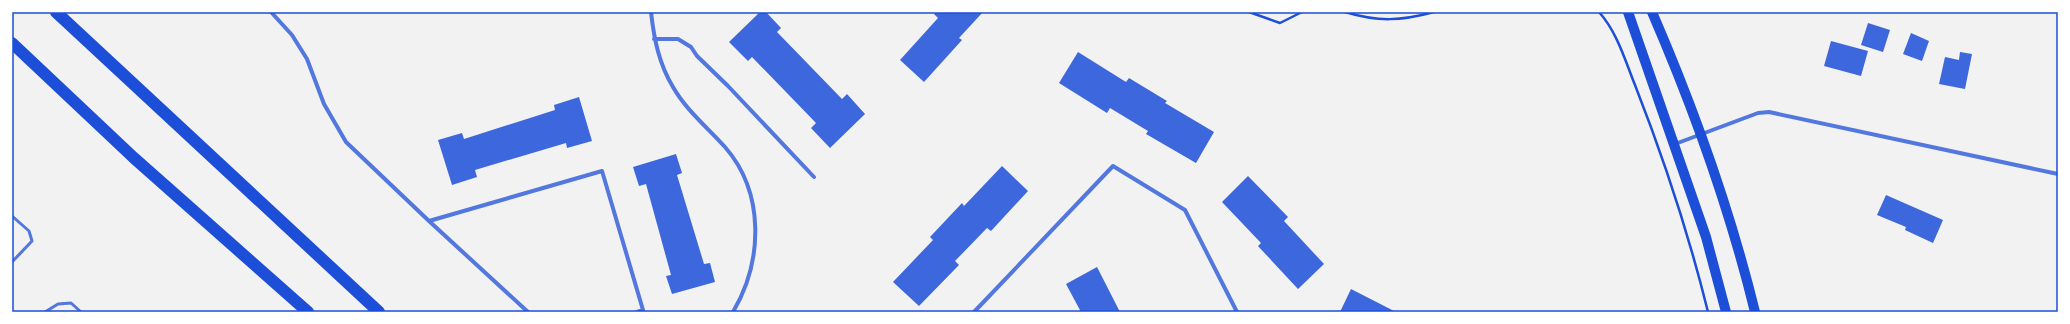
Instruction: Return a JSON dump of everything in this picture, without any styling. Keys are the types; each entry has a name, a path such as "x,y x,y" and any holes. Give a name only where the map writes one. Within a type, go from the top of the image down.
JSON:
{"highway":[{"path":"56,12 378,312"},
{"path":"12,43 134,158 308,312"}],"main road":[{"path":"1628,12 1675,144 1718,275 1726,312"},
{"path":"1652,12 1700,134 1730,221 1755,312"}],"street":[{"path":"271,12 292,35 307,59 324,104 346,142 528,312"},
{"path":"651,12 654,39 660,61 673,89 725,147 741,173 752,201 756,232 753,265 748,283 733,312"},
{"path":"654,39 678,39 691,47 697,56 728,86 814,177"},
{"path":"1675,144 1758,113 1769,112 2058,174"},
{"path":"974,312 1113,166 1184,210 1237,312"},
{"path":"429,221 602,171 643,310 637,312"}],"lane":[{"path":"12,216 29,231 32,241 12,262"},
{"path":"45,312 58,304 71,303 81,312"}],"path":[{"path":"1249,12 1280,23 1302,12"},
{"path":"1345,12 1366,18 1394,20 1410,19 1434,12"},
{"path":"1598,12 1606,20 1615,34 1648,120 1693,250 1708,312"}],"building":[{"path":"760,12 766,12 781,28 777,32 842,99 847,94 865,114 830,148 811,128 816,123 752,57 748,61 729,42"},
{"path":"936,12 983,12 959,38 962,40 924,82 900,60 938,18 934,14"},
{"path":"1868,23 1890,30 1883,52 1861,45"},
{"path":"1911,33 1929,41 1922,61 1903,54"},
{"path":"1831,41 1868,51 1861,76 1824,66"},
{"path":"1078,52 1126,82 1129,78 1167,101 1165,103 1214,132 1196,163 1146,134 1148,131 1110,108 1107,113 1059,83"},
{"path":"1960,52 1972,54 1965,89 1939,84 1945,57 1959,60"},
{"path":"579,97 592,141 567,148 566,143 475,170 477,177 452,185 438,140 462,133 464,139 555,110 554,105"},
{"path":"676,154 682,173 677,175 704,264 710,263 715,282 672,294 666,276 671,275 646,184 639,186 633,167"},
{"path":"1002,166 1028,191 991,231 987,228 955,261 959,265 919,306 893,282 933,240 930,237 962,203 964,206"},
{"path":"1248,176 1288,217 1284,221 1324,264 1298,289 1258,246 1261,243 1222,202"},
{"path":"1886,195 1943,220 1933,243 1905,230 1906,227 1877,215"},
{"path":"1097,267 1120,312 1081,312 1066,284"},
{"path":"1351,289 1396,312 1340,312"}]}
